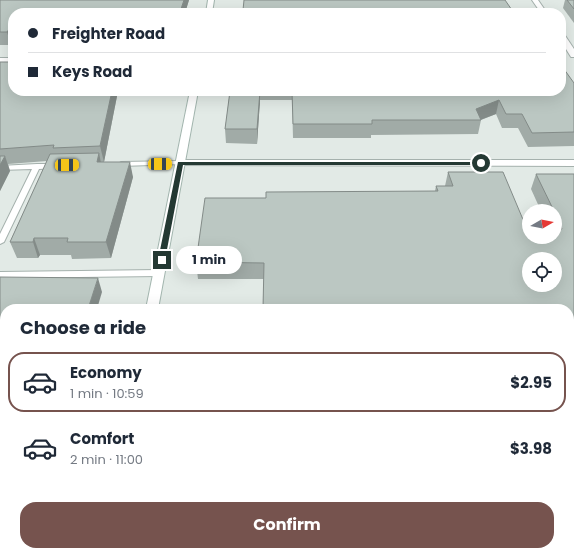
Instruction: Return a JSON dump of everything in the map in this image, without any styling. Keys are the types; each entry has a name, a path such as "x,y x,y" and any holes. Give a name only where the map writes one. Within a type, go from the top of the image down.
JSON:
{"street":[{"path":"566,43 574,55"},
{"path":"153,304 193,96"},
{"path":"180,163 574,163"}],"lane":[{"path":"114,164 180,163"},
{"path":"0,242 36,166"},
{"path":"0,168 60,166"},
{"path":"0,275 159,273"}],"building":[{"path":"0,0 184,0 181,8 8,8 8,31 0,32"},
{"path":"244,0 505,0 511,8 243,8"},
{"path":"567,0 574,0 574,9"},
{"path":"0,62 8,62 8,96 111,96 100,146 53,148 54,145 0,149"},
{"path":"566,72 574,83 574,132 532,133 522,114 506,114 499,100 476,109 481,120 372,120 372,124 293,124 292,96 566,96"},
{"path":"229,96 260,96 257,129 225,129"},
{"path":"99,153 97,162 130,162 106,242 67,242 68,238 34,238 33,242 10,242 50,154"},
{"path":"0,156 5,156 0,165"},
{"path":"448,172 503,172 522,217 522,244 562,244 562,204 551,204 536,174 574,174 574,304 263,304 264,263 196,262 205,198 266,198 266,192 438,191 436,186 453,186"},
{"path":"0,277 98,278 90,304 0,304"}],"route":[{"path":"162,260 180,163 481,163"}]}
